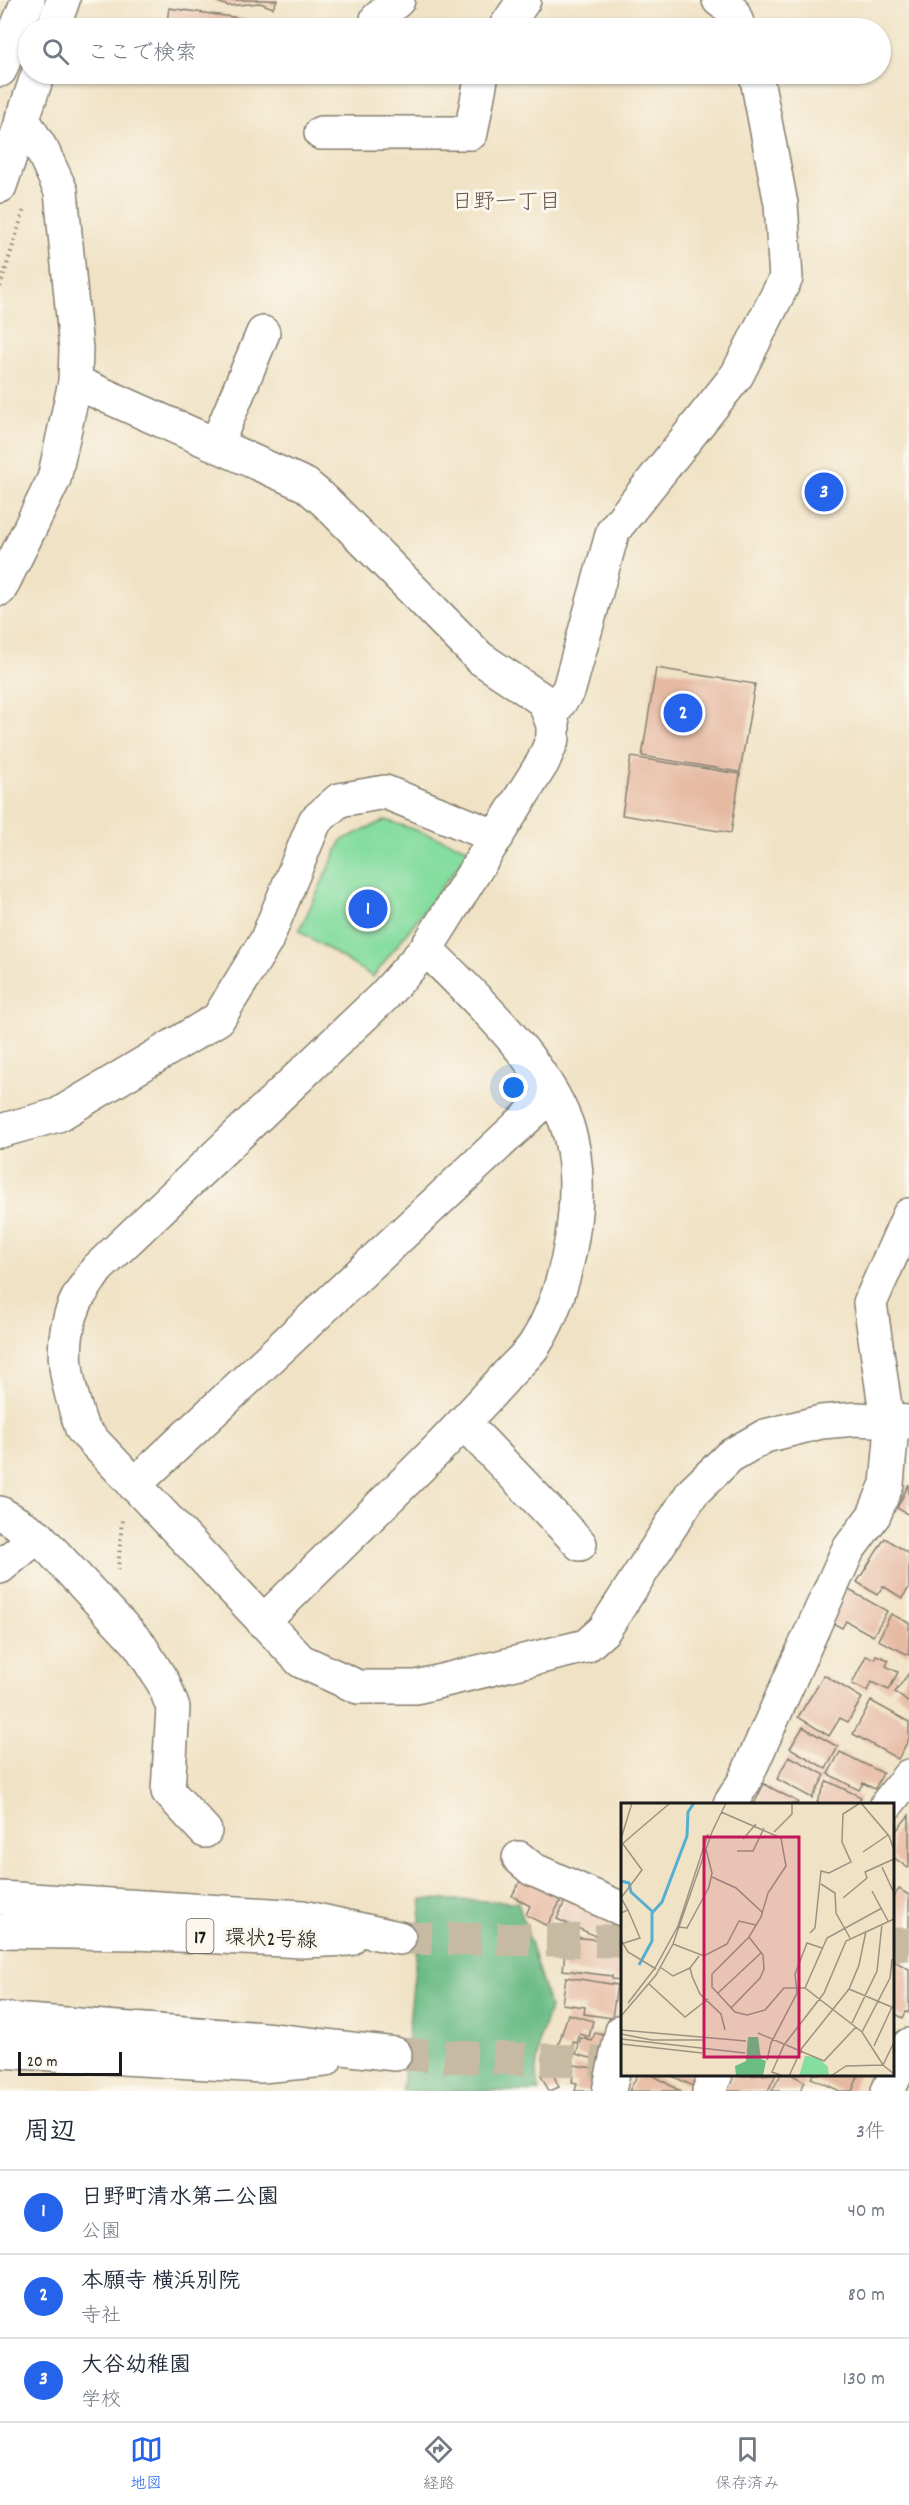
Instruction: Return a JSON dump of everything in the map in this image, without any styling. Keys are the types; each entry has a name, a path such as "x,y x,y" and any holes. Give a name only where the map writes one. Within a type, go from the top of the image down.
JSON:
{"street":[{"path":"21,18 28,0"},
{"path":"57,18 63,0"},
{"path":"512,18 524,0"},
{"path":"719,0 732,10 735,18"},
{"path":"0,70 18,25"},
{"path":"0,186 34,84"},
{"path":"321,133 471,133 480,84"},
{"path":"550,716 569,689 614,531 737,375 786,278 781,204 758,84"},
{"path":"0,589 54,479 75,382 76,349 61,191 43,152 22,118"},
{"path":"217,443 263,333"},
{"path":"75,382 217,443 306,485 325,501 480,658 544,701 550,716 553,738 543,762 426,949 384,996 97,1269 75,1302 64,1343 69,1390 82,1430 301,1662 358,1687 416,1687 586,1646 604,1630 692,1493 730,1456 765,1436 821,1422 856,1419 898,1421"},
{"path":"0,1131 58,1115 218,1019 266,941 315,821 339,800 385,792 497,837"},
{"path":"263,1622 464,1423 535,1344 555,1303 570,1252 575,1211 573,1155 566,1124 544,1081 494,1016 426,949"},
{"path":"130,1480 551,1095"},
{"path":"731,1803 744,1782 848,1550 874,1515 887,1484 891,1439 898,1421 870,1303 909,1215"},
{"path":"464,1423 580,1544"},
{"path":"0,1513 38,1536 139,1644 164,1684 173,1708 168,1791 205,1832"},
{"path":"0,1567 38,1536"},
{"path":"888,1803 909,1776"},
{"path":"519,1858 532,1869 621,1909"},
{"name":"環状2号線","path":"0,1898 303,1917 399,1938 303,1941 135,1933 0,1931"},
{"path":"0,2019 264,2039 395,2054 262,2066 0,2051"},
{"path":"894,2031 909,2037"},
{"path":"609,2091 621,2036"},
{"path":"888,2091 909,2045"},
{"path":"709,2091 715,2076"}],"path":[{"path":"114,1617 130,1480"}],"green space":[{"path":"386,820 471,849 373,977 299,931 342,840"},
{"path":"422,1899 518,1902 550,2009 540,2038 536,2072 540,2091 402,2091"}],"building":[{"path":"212,0 277,0 273,8 260,3 228,6"},
{"path":"169,8 239,18 168,18"},
{"path":"656,668 755,684 740,772 642,756"},
{"path":"631,757 740,774 731,833 622,815"},
{"path":"909,1484 909,1515 897,1508"},
{"path":"885,1538 909,1554 909,1588 902,1598 883,1586 877,1595 857,1582"},
{"path":"847,1589 887,1611 873,1636 846,1621 842,1628 829,1621"},
{"path":"891,1614 909,1623 909,1655 878,1640"},
{"path":"876,1655 889,1660 886,1666 898,1672 889,1690 871,1682 867,1691 852,1684 866,1656 874,1659"},
{"path":"909,1673 909,1703 895,1692"},
{"path":"824,1675 862,1698 848,1722 840,1718 829,1736 798,1717"},
{"path":"871,1701 909,1722 909,1739 898,1759 853,1734"},
{"path":"803,1727 838,1747 826,1769 790,1748"},
{"path":"840,1752 883,1773 875,1789 863,1783 859,1790 828,1774"},
{"path":"789,1756 825,1775 812,1798 777,1779"},
{"path":"827,1781 861,1797 858,1803 817,1802"},
{"path":"764,1784 798,1802 798,1803 754,1803"},
{"path":"909,1815 908,1868 894,1858 894,1834"},
{"path":"525,1872 565,1893 547,1926 526,1915 530,1906 512,1896"},
{"path":"899,1889 909,1895 909,1932 897,1950 894,1949 894,1896"},
{"path":"569,1892 616,1914 605,1940 557,1919"},
{"path":"561,1936 621,1942 621,1980 612,1979 612,1976 563,1970 565,1952 559,1952"},
{"path":"894,1961 909,1969 909,2013 906,2012 903,2018 894,2013"},
{"path":"566,1977 617,1985 612,2018 584,2014 585,2007 562,2004"},
{"path":"568,2014 593,2021 589,2037 580,2034 577,2043 573,2042 571,2050 558,2046"},
{"path":"595,2033 613,2037 605,2062 576,2054 581,2038 592,2041"},
{"path":"560,2055 570,2058 565,2076 555,2073"},
{"path":"574,2065 606,2070 602,2091 575,2091 577,2083 572,2082"},
{"path":"551,2070 559,2087 549,2091 541,2075"},
{"path":"637,2076 654,2076 680,2091 629,2091"},
{"path":"672,2076 700,2076 695,2087"},
{"path":"733,2076 775,2076 768,2091 725,2091"},
{"path":"780,2076 794,2076 805,2082 800,2091 772,2091"},
{"path":"812,2076 858,2076 852,2091 840,2091 811,2078"}],"tunnel":[{"path":"399,1938 621,1941"},
{"path":"894,1944 909,1944"},
{"path":"395,2054 621,2063"}],"place":[{"name":"大谷幼稚園","path":"824,492"},
{"name":"本願寺 横浜別院","path":"683,713"},
{"name":"日野町清水第二公園","path":"368,909"}],"district":[{"name":"日野一丁目","path":"506,200"}]}
